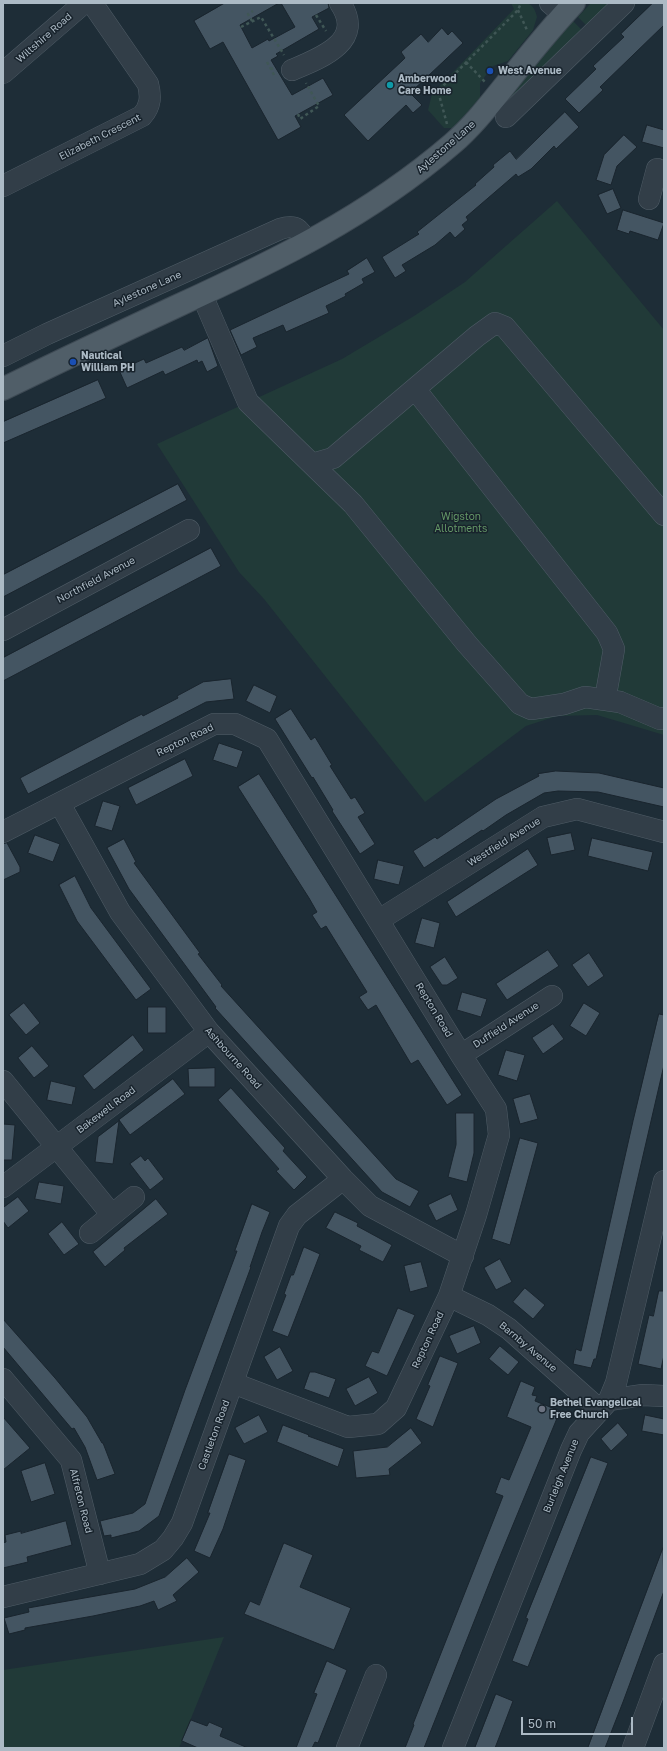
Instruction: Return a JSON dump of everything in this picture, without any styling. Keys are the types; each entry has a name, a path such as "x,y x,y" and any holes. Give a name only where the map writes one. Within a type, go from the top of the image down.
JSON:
{"main road":[{"name":"Aylestone Lane","path":"3,388 202,295 308,243 358,214 391,191 453,143 497,95 562,7"}],"street":[{"name":"Wiltshire Road","path":"3,73 84,3"},
{"name":"Elizabeth Crescent","path":"3,186 142,116 148,110 151,93 148,84 92,3"},
{"path":"292,70 337,46 343,40 347,31 348,22 346,14 340,3"},
{"path":"506,117 624,3"},
{"name":"Aylestone Lane","path":"3,356 47,334 288,227 294,227 302,233 308,243"},
{"path":"202,295 248,402 354,504 467,644 520,704 531,709 564,704 585,697 620,702 660,719 664,718"},
{"path":"312,464 333,458 495,323 505,327 664,516"},
{"path":"415,389 608,633 614,649 605,700"},
{"name":"Northfield Avenue","path":"3,630 189,530"},
{"name":"Repton Road","path":"3,832 214,724 235,724 267,739 379,920 460,1055 496,1109 499,1135 463,1256 449,1296 396,1408 378,1424 348,1427 233,1383"},
{"name":"Ashbourne Road","path":"60,804 120,912 209,1032 343,1179 370,1206 463,1256"},
{"name":"Westfield Avenue","path":"379,920 543,817 577,809 664,832"},
{"name":"Duffield Avenue","path":"460,1055 552,996"},
{"name":"Bakewell Road","path":"3,1187 209,1032"},
{"path":"3,1081 112,1214"},
{"name":"Castleton Road","path":"3,1597 140,1564 163,1550 173,1538 182,1523 289,1226 297,1215 343,1179"},
{"name":"Burleigh Avenue","path":"453,1748 571,1450 579,1433 604,1405 616,1383 622,1363 664,1181"},
{"path":"90,1233 134,1197"},
{"name":"Barnby Avenue","path":"449,1296 488,1315 509,1329 604,1405"},
{"name":"Alfreton Road","path":"3,1379 71,1460 100,1574"},
{"path":"604,1405 643,1395 664,1396"},
{"path":"633,1748 664,1664"},
{"path":"347,1748 376,1675"}],"path":[{"path":"453,143 438,91 518,10 521,3"},
{"path":"252,21 248,14 253,11"},
{"path":"241,27 261,17 300,85 305,82 319,106 300,119 298,114"},
{"path":"267,62 271,69"},
{"path":"466,62 497,95"}],"green space":[{"path":"511,3 531,5 537,17 533,30 508,61 493,66 480,83 480,98 453,128 444,128 428,110 432,94 514,9"},
{"path":"591,3 614,3 589,28 578,17"},
{"path":"573,21 584,32 498,112 544,54"},
{"name":"Wigston Allotments","path":"557,201 664,330 664,735 597,715 557,716 526,726 425,802 264,599 239,572 157,444 342,359 414,316 465,282"},
{"path":"224,1637 179,1748 3,1748 3,1670"}],"building":[{"path":"225,3 279,3 240,25 252,48 295,27 281,3 328,3 329,8 312,17 319,29 276,54 278,56 271,60 292,95 323,78 333,95 295,116 301,127 278,140 223,42 210,49 194,21"},
{"path":"653,3 664,3 664,25 600,87 603,90 579,113 565,99 596,69 593,66 624,37 621,34"},
{"name":"Amberwood Care Home","path":"442,28 448,35 452,31 463,43 410,93 422,105 413,113 406,105 368,141 344,115 405,58 401,52 421,34 428,42"},
{"path":"565,112 579,127 556,149 554,146 531,169 518,177 516,174 466,217 468,220 462,225 465,229 455,238 450,232 435,245 402,265 406,271 395,278 382,257 419,234 417,232 476,185 475,184 494,167 493,165 510,151 516,159"},
{"path":"647,125 664,130 664,148 642,142"},
{"path":"624,135 637,147 617,166 611,185 596,180 604,155"},
{"path":"613,189 621,208 607,214 598,195"},
{"path":"623,210 664,223 658,240 630,231 629,234 617,230"},
{"path":"367,258 375,272 362,279 364,283 345,294 346,296 326,306 329,313 286,332 283,325 253,338 257,347 241,355 230,330 349,274 347,271"},
{"path":"208,338 218,366 207,372 202,361 198,363 197,360 165,375 163,371 127,388 119,370 144,359 146,363 182,347 184,350"},
{"path":"98,380 106,398 3,443 3,422"},
{"path":"178,484 187,500 3,597 3,575"},
{"path":"211,548 221,566 3,681 3,658"},
{"path":"231,679 234,699 206,702 28,794 20,778 130,720 142,714 143,716 178,698 177,696 203,682"},
{"path":"254,685 277,696 270,713 246,701"},
{"path":"291,709 311,740 315,737 332,765 330,766 351,799 355,797 365,813 358,817 375,844 360,854 332,811 333,810 313,777 312,778 275,719"},
{"path":"219,743 243,751 237,768 213,760"},
{"path":"185,759 193,776 136,805 128,788"},
{"path":"556,771 599,773 664,788 664,807 598,792 558,791 544,793 506,815 483,831 482,830 424,868 413,851 435,837 437,839 496,799 539,776 538,774"},
{"path":"259,774 462,1095 447,1105 418,1060 411,1064 376,1005 368,1010 359,997 367,992 326,926 321,929 312,915 317,912 309,898 238,787"},
{"path":"103,801 120,806 112,831 95,826"},
{"path":"571,833 575,850 551,855 547,838"},
{"path":"35,835 60,844 53,862 28,853"},
{"path":"592,838 653,852 648,871 588,856"},
{"path":"124,839 136,862 134,863 200,953 198,954 222,985 221,986 396,1179 419,1191 410,1207 382,1192 215,1008 216,1007 129,889 107,848"},
{"path":"7,843 20,867 20,872 3,880 3,844"},
{"path":"528,849 538,865 456,917 447,902"},
{"path":"378,860 404,866 399,885 374,879"},
{"path":"75,876 91,908 151,989 136,1000 77,921 59,885"},
{"path":"422,918 440,923 434,948 415,943"},
{"path":"548,950 559,966 507,1000 496,984"},
{"path":"589,953 604,976 588,987 572,965"},
{"path":"445,957 458,978 447,985 442,985 430,967"},
{"path":"462,992 487,999 481,1017 457,1010"},
{"path":"24,1003 40,1023 26,1035 9,1015"},
{"path":"584,1003 600,1013 586,1036 570,1026"},
{"path":"148,1007 166,1007 166,1033 148,1033"},
{"path":"659,1014 664,1015 664,1065 596,1359 594,1359 591,1368 573,1364 576,1349 581,1351 633,1121"},
{"path":"553,1024 564,1039 543,1054 532,1038"},
{"path":"133,1035 144,1050 94,1090 83,1076"},
{"path":"32,1046 49,1066 34,1078 18,1058"},
{"path":"506,1050 525,1055 517,1081 498,1075"},
{"path":"215,1068 215,1087 189,1087 188,1069"},
{"path":"173,1079 185,1094 130,1135 119,1120"},
{"path":"51,1081 76,1087 72,1105 47,1100"},
{"path":"231,1088 285,1148 283,1151 307,1177 294,1190 276,1171 279,1169 218,1100"},
{"path":"530,1094 538,1119 520,1124 513,1099"},
{"path":"456,1113 474,1113 474,1153 467,1182 448,1177 456,1145"},
{"path":"119,1121 113,1164 95,1162 98,1137"},
{"path":"3,1124 15,1125 12,1160 3,1160"},
{"path":"520,1138 538,1143 510,1245 492,1239"},
{"path":"141,1156 145,1161 148,1158 164,1179 150,1190 130,1164"},
{"path":"39,1182 64,1186 61,1204 35,1199"},
{"path":"451,1194 458,1210 436,1221 428,1205"},
{"path":"18,1197 29,1211 8,1228 3,1221 3,1208"},
{"path":"156,1199 168,1214 124,1248 125,1250 105,1267 93,1252"},
{"path":"252,1204 270,1212 159,1516 139,1531 111,1538 111,1535 104,1536 100,1521 133,1513 145,1504 185,1390 237,1251 235,1251"},
{"path":"335,1212 358,1223 357,1226 392,1245 383,1262 359,1250 361,1246 326,1228"},
{"path":"62,1222 79,1244 64,1255 48,1234"},
{"path":"304,1247 320,1254 288,1337 272,1331 286,1295 284,1294 291,1275 293,1275"},
{"path":"500,1259 512,1282 496,1290 484,1268"},
{"path":"421,1262 428,1287 410,1292 404,1266"},
{"path":"525,1288 545,1305 533,1319 513,1302"},
{"path":"659,1291 664,1291 664,1355 661,1369 638,1364 649,1315 653,1316"},
{"path":"398,1308 415,1315 387,1376 365,1366 372,1351 378,1353"},
{"path":"3,1319 87,1417 103,1443 115,1474 97,1480 85,1447 74,1428 72,1429 3,1347"},
{"path":"474,1326 481,1343 457,1354 449,1336"},
{"path":"500,1346 519,1362 508,1375 489,1359"},
{"path":"280,1347 293,1371 277,1380 264,1357"},
{"path":"440,1356 458,1363 433,1427 416,1419 430,1386 428,1385"},
{"path":"310,1372 315,1372 336,1379 329,1398 304,1389"},
{"path":"369,1377 378,1393 355,1406 346,1389"},
{"path":"521,1381 535,1387 532,1395 537,1396 535,1401 560,1411 496,1566 424,1748 405,1748 414,1725 413,1724 503,1496 495,1493 501,1477 509,1480 531,1427 507,1417"},
{"path":"259,1415 268,1432 244,1444 235,1428"},
{"path":"645,1415 664,1419 664,1435 642,1431"},
{"path":"3,1417 30,1448 3,1470"},
{"path":"618,1423 628,1435 611,1451 601,1439"},
{"path":"283,1425 344,1449 338,1467 277,1442"},
{"path":"411,1428 422,1443 389,1469 390,1475 356,1478 353,1451 387,1447"},
{"path":"229,1454 246,1460 223,1529 210,1558 194,1551 210,1513 208,1513"},
{"path":"591,1457 608,1463 528,1667 512,1661 528,1619 526,1618"},
{"path":"45,1463 55,1494 31,1502 21,1471"},
{"path":"66,1521 72,1545 27,1557 28,1562 3,1568 3,1543 6,1542 5,1535 21,1531 21,1533"},
{"path":"284,1543 313,1555 300,1587 351,1608 334,1650 244,1614 250,1601 259,1605"},
{"path":"663,1548 664,1591 623,1702 605,1748 588,1748"},
{"path":"187,1558 199,1572 173,1595 177,1601 158,1610 154,1601 140,1606 93,1616 25,1628 25,1630 9,1634 4,1618 29,1612 28,1608 135,1589 165,1577"},
{"path":"327,1661 347,1670 318,1743 315,1742 312,1748 296,1748 317,1694 314,1693"},
{"path":"496,1694 513,1701 495,1748 475,1748"},
{"path":"191,1720 207,1726 209,1722 223,1728 220,1736 248,1748 198,1748 182,1741"}],"place":[{"name":"West Avenue","path":"490,71"},
{"name":"Amberwood Care Home","path":"390,85"},
{"name":"Nautical William PH","path":"73,362"},
{"name":"Bethel Evangelical Free Church","path":"542,1409"}]}
